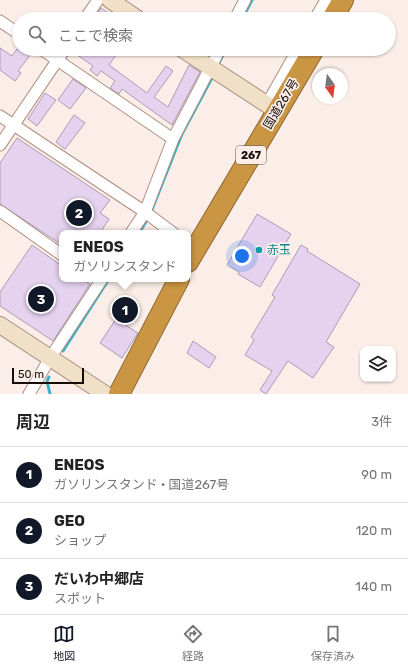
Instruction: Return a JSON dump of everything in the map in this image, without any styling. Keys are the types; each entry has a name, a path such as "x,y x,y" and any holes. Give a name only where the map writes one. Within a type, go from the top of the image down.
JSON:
{"highway":[{"path":"336,12 343,0"},
{"name":"国道267号","path":"191,250 272,107 309,56"},
{"path":"119,394 177,282"}],"street":[{"path":"90,12 98,0"},
{"path":"110,0 128,12"},
{"path":"239,12 245,0"},
{"path":"319,12 326,0"},
{"path":"0,21 12,29"},
{"path":"52,56 173,139"},
{"path":"0,145 61,56"},
{"path":"192,56 272,107 295,56"},
{"path":"135,230 148,214 173,139 213,70 218,56"},
{"path":"0,116 148,214 169,230"},
{"path":"0,211 59,253"},
{"path":"29,394 98,282"},
{"path":"0,324 106,394"}],"building":[{"path":"101,8 107,12 98,12"},
{"path":"0,48 12,56 29,56 18,71 21,73 15,81 0,70"},
{"path":"79,56 115,56 109,65 147,93 166,66 173,71 154,97 168,107 189,65 200,72 172,125 122,89 119,94 110,88 115,81 101,71 97,76 90,70 93,66"},
{"path":"73,79 86,88 70,109 58,100"},
{"path":"45,93 56,100 37,126 28,119"},
{"path":"74,115 85,123 65,149 56,142"},
{"path":"17,138 110,200 100,213 109,219 102,230 59,230 59,243 0,204 0,163"},
{"name":"赤玉","path":"257,214 291,234 260,287 238,274 239,272 227,265"},
{"path":"32,245 59,264 59,282 87,282 90,284 53,341 0,306 0,292"},
{"path":"301,245 308,249 307,251 360,284 326,342 334,347 313,378 288,361 266,394 260,390 272,371 245,355 254,340 251,337 275,297 272,295"},
{"path":"116,319 138,333 122,358 100,343"},
{"path":"193,341 216,357 209,368 187,353"}],"waterway":[{"path":"246,12 252,0"},
{"path":"217,67 222,56"},
{"path":"151,212 182,134 213,76"},
{"path":"141,230 149,217"},
{"path":"63,351 107,282"},
{"path":"49,377 47,381 50,394"}],"place":[{"name":"GEO","path":"79,213"},
{"name":"赤玉","path":"259,250"},
{"name":"だいわ中郷店","path":"41,299"},
{"name":"ENEOS","path":"125,310"}]}
